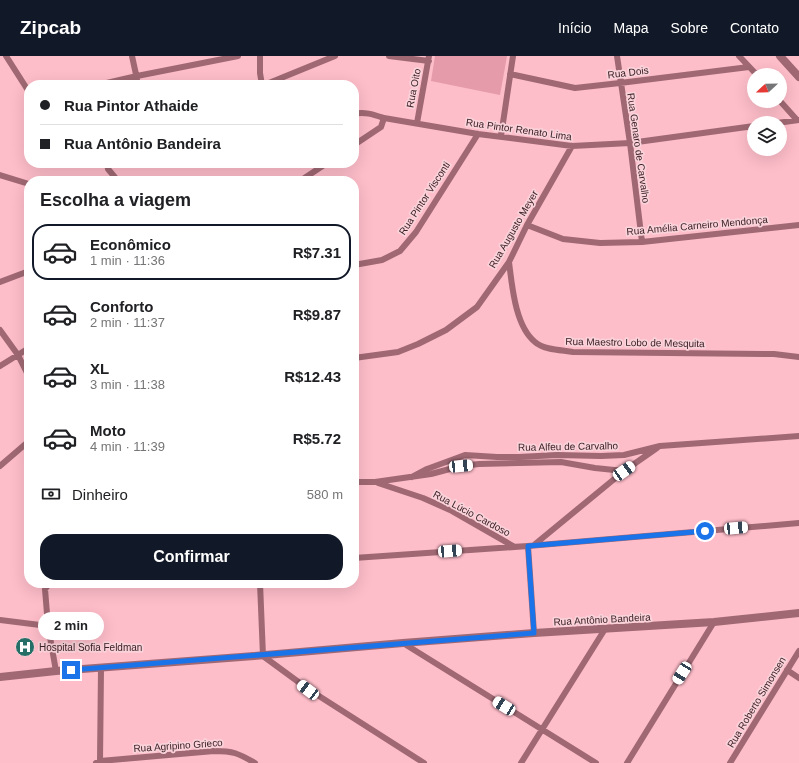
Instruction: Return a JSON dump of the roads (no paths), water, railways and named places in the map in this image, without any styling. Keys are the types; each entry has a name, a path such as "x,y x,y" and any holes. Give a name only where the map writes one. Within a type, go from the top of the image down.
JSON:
{"street":[{"path":"6,56 24,84"},
{"path":"132,56 137,77"},
{"path":"122,80 238,56"},
{"path":"260,56 260,73 262,80"},
{"path":"276,80 336,56"},
{"path":"389,56 429,58"},
{"path":"501,136 514,56"},
{"name":"Rua Genaro de Carvalho","path":"617,56 630,143 642,242"},
{"path":"739,56 749,67"},
{"path":"781,56 799,77"},
{"name":"Rua Oito","path":"417,123 429,58"},
{"name":"Rua Dois","path":"510,74 575,88 620,84 749,67"},
{"path":"787,108 798,120"},
{"name":"Rua Pintor Renato Lima","path":"359,113 478,134 572,146 630,143 747,127"},
{"path":"359,142 381,127 384,118"},
{"path":"787,122 798,120"},
{"name":"Rua Pintor Visconti","path":"359,264 382,260 400,251 416,232 478,134"},
{"name":"Rua Augusto Meyer","path":"359,357 398,352 418,344 446,330 477,307 509,262 527,225 572,146"},
{"path":"108,168 114,176"},
{"path":"311,176 321,168"},
{"path":"0,175 24,182"},
{"name":"Rua Amélia Carneiro Mendonça","path":"527,225 563,239 600,243 642,242 799,225"},
{"name":"Rua Maestro Lobo de Mesquita","path":"509,262 512,287 518,312 525,331 535,343 548,348 573,352 774,354 799,357"},
{"path":"0,282 24,273"},
{"path":"0,330 18,355 24,367"},
{"path":"0,366 24,351"},
{"name":"Rua Alfeu de Carvalho","path":"412,477 427,469 465,455 504,457 624,455 660,446 799,436"},
{"path":"0,466 24,445"},
{"path":"531,546 624,471 660,446"},
{"name":"Rua Alfeu de Carvalho","path":"359,482 375,482 412,477 431,474 461,466 479,464 561,462 594,468 624,471"},
{"name":"Rua Lúcio Cardoso","path":"375,482 430,501 450,510 514,546"},
{"path":"359,558 531,546 799,523"},
{"path":"531,546 534,633"},
{"path":"45,588 48,626 56,671"},
{"path":"260,588 263,656 308,690 424,763"},
{"name":"Rua Antônio Bandeira","path":"0,677 56,671 101,669 263,656 403,643 714,622 799,613"},
{"path":"0,620 48,626"},
{"path":"627,763 714,622"},
{"path":"521,763 605,629"},
{"path":"403,643 596,763"},
{"name":"Rua Roberto Simonsen","path":"730,763 799,651"},
{"path":"98,762 101,669"},
{"path":"787,670 799,678"},
{"name":"Rua Agripino Grieco","path":"98,762 214,751 231,751 255,763"}],"place":[{"name":"Hospital Sofia Feldman","path":"25,647"}]}
